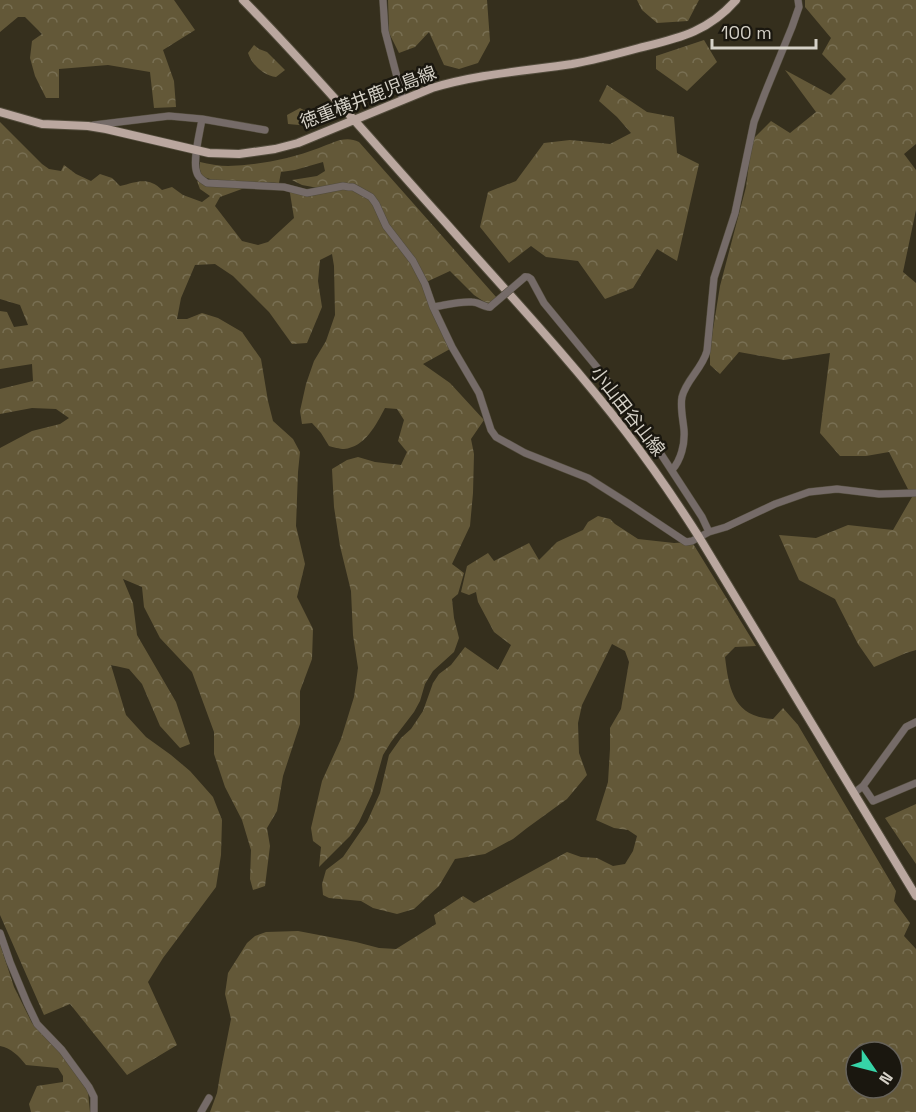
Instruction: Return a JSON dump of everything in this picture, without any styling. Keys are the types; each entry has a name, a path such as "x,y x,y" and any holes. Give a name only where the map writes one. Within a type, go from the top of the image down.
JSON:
{"main road":[{"name":"小山田谷山線","path":"243,0 354,120 591,389 646,459 699,537 916,896"},
{"name":"徳重横井鹿児島線","path":"0,112 42,124 106,129 197,151 239,154 275,149 448,83 575,63 674,39 697,31 713,22 736,0"}],"street":[{"path":"383,0 385,31 403,100"},
{"path":"672,470 684,444 682,398 686,387 704,361 707,351 714,278 735,213 754,122 792,27 799,7 798,0"},
{"path":"88,126 169,116 265,130"},
{"path":"202,119 195,166 197,175 207,183 284,187 307,193 343,186 366,194 376,204 386,226 413,261 460,363 479,393 491,430 496,437 525,453 588,478 686,542 809,492 837,489 879,494 916,493"},
{"path":"433,307 470,301 490,308 525,278 531,279 544,303 600,372 672,470 710,532"},
{"path":"854,793 863,786 906,727 916,722"},
{"path":"863,786 873,801 916,783"},
{"path":"0,933 9,962 37,1024 62,1050 89,1087 94,1097 94,1112"},
{"path":"201,1112 209,1098"}],"green space":[{"path":"0,0 174,0 195,30 163,50 174,81 176,107 154,108 150,72 108,65 59,69 59,98 46,98 35,76 30,58 32,41 42,34 25,17 18,17 0,32"},
{"path":"388,0 487,0 490,41 478,63 459,69 444,65 429,32 415,47 399,53 389,33"},
{"path":"637,0 699,0 688,21 657,23 642,10"},
{"path":"805,0 916,0 916,144 904,154 916,170 916,210 903,272 916,283 916,650 874,667 858,644 835,599 799,580 779,535 816,538 848,525 893,530 912,497 889,452 866,456 840,456 820,433 830,353 784,360 739,352 720,374 710,365 710,348 720,286 746,187 752,140 771,121 790,133 816,112 785,70 831,95 846,79 822,54 831,38 805,7"},
{"path":"704,40 717,62 687,91 656,69 656,56"},
{"path":"254,45 267,52 285,70 276,77 267,75 259,69 252,62 248,53"},
{"path":"607,85 647,112 674,117 677,153 699,164 677,261 657,249 633,288 605,299 578,261 546,257 531,246 509,263 480,227 488,192 516,181 544,143 570,140 610,144 631,133 599,101"},
{"path":"300,108 311,114 315,123 310,126 288,124 287,115"},
{"path":"0,122 49,169 61,171 64,165 91,181 100,174 112,178 120,186 147,182 162,190 172,187 183,195 202,202 210,196 200,189 197,181 226,186 250,186 220,197 215,206 242,241 258,245 268,242 294,218 289,187 317,193 318,188 302,185 292,180 317,176 325,171 323,162 281,172 279,183 208,179 201,173 200,162 228,166 263,163 308,152 339,140 354,140 359,142 497,298 489,305 474,295 450,271 422,284 432,313 450,349 423,364 450,383 484,420 471,439 474,454 470,526 452,564 464,573 458,594 452,599 459,638 454,652 433,671 414,712 383,755 372,794 359,822 350,836 319,867 321,847 313,841 311,828 322,781 341,739 354,697 358,668 353,635 351,591 340,546 334,507 332,469 347,460 358,457 375,462 401,465 407,452 398,441 404,420 397,409 385,408 364,440 344,449 329,446 312,423 302,424 300,411 306,384 335,315 332,254 320,260 318,281 322,307 307,343 292,344 269,312 233,276 215,264 195,265 181,298 177,319 187,319 202,313 218,318 242,332 261,359 273,421 293,439 300,452 296,526 305,564 297,597 313,629 312,659 300,691 300,724 283,776 277,811 267,828 270,846 265,886 253,890 250,879 251,850 242,820 225,787 214,754 214,732 192,672 160,638 144,607 142,587 123,579 133,603 137,635 176,702 190,744 180,748 160,726 142,684 129,669 111,665 126,715 146,737 190,771 213,797 222,820 221,855 216,887 148,982 177,1045 127,1075 70,1004 44,1015 0,915 0,448 32,431 60,424 69,418 56,409 32,408 0,414 0,389 33,381 32,364 0,369 0,311 7,312 14,327 28,325 20,305 0,299"},
{"path":"598,516 610,519 638,539 674,543 692,542 756,646 735,647 725,657 729,680 736,700 750,713 760,717 773,719 783,708 798,725 896,891 894,901 910,923 904,936 916,949 916,1112 210,1112 217,1093 231,1019 225,994 228,973 247,943 255,936 266,932 298,931 379,948 396,949 436,924 434,915 463,896 474,903 567,852 581,857 597,858 613,866 625,864 633,851 637,836 628,830 614,828 596,820 608,782 610,728 621,709 629,662 625,651 612,644 582,705 578,723 579,753 587,775 567,799 513,839 485,854 455,859 439,886 414,909 397,914 373,908 361,901 329,898 323,895 322,884 326,870 343,857 367,822 380,793 389,755 423,711 433,683 439,674 451,665 465,647 498,670 511,645 494,632 478,602 476,592 469,595 461,592 467,566 488,553 494,561 529,543 539,560 557,542 583,530 588,522"},
{"path":"916,804 916,864 885,818"},
{"path":"0,944 14,987 32,1023 57,1045 88,1092 90,1112 31,1112 29,1104 37,1086 63,1082 63,1076 58,1068 26,1065 14,1053 0,1046"}]}
